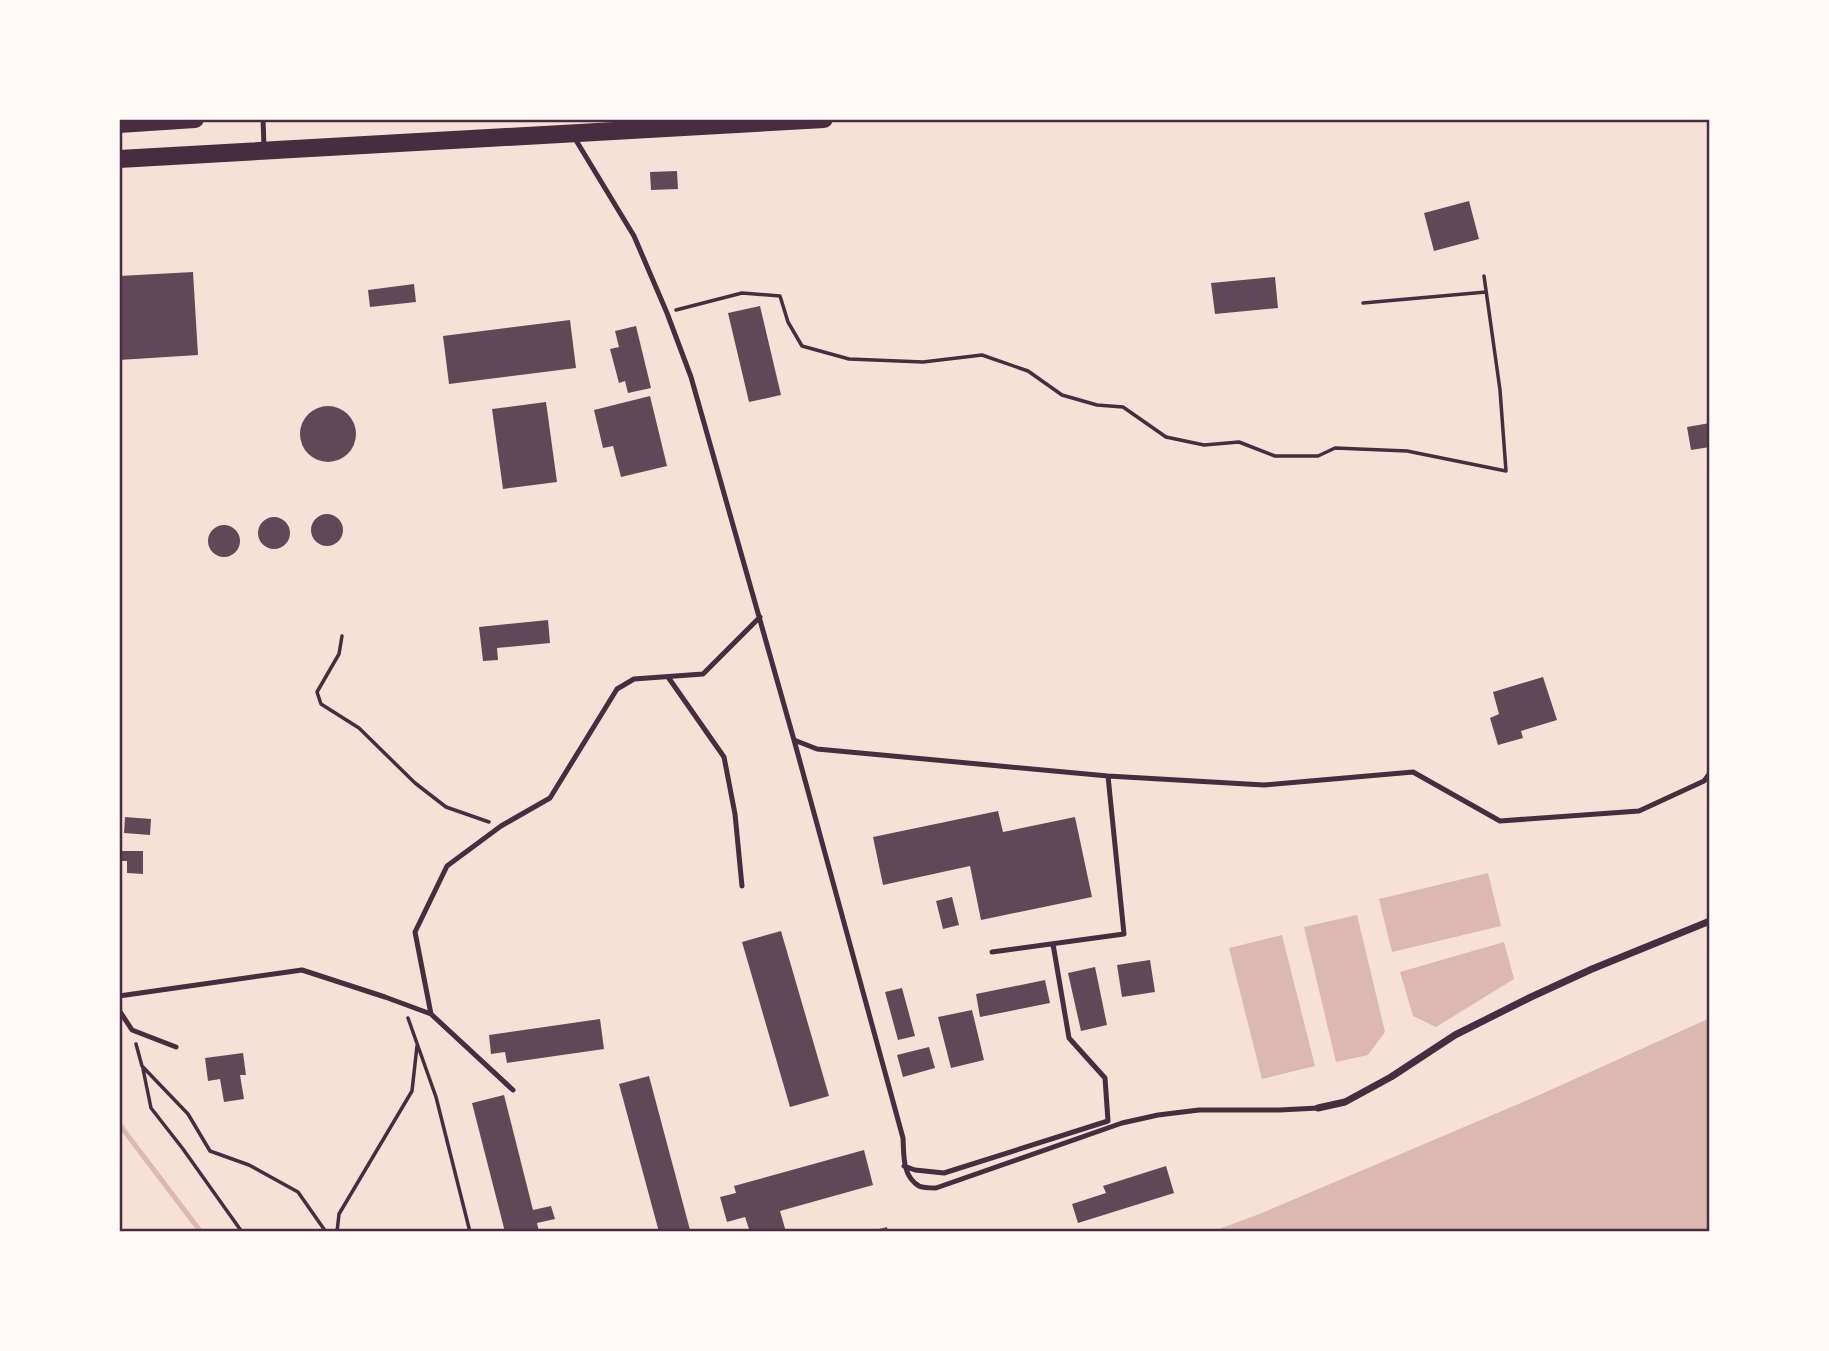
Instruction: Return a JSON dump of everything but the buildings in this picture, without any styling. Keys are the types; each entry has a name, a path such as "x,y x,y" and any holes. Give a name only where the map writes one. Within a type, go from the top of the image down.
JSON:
{"main road":[{"path":"119,124 195,119"},
{"path":"119,159 824,119"}],"street":[{"path":"1318,1108 1345,1102 1391,1077 1455,1035 1531,997 1710,921"}],"lane":[{"path":"263,119 265,151"},
{"path":"573,134 634,236 691,377 903,1138 904,1166 911,1177 920,1186 936,1188 1122,1123 1157,1115 1199,1110 1318,1108"},
{"path":"430,1014 415,932 447,866 501,825 550,798 617,689 634,679 703,674 760,617"},
{"path":"668,677 724,757 735,814 742,886"},
{"path":"794,740 817,749 1108,776 1264,785 1413,772 1500,821 1639,811 1704,781 1710,773"},
{"path":"992,952 1124,934 1108,776"},
{"path":"904,1166 944,1173 1108,1121 1105,1078 1069,1038 1053,944"},
{"path":"119,996 302,970 430,1014 513,1090"},
{"path":"119,1010 132,1030 176,1047"}],"path":[{"path":"667,313 742,293 780,296 788,322 803,346 849,359 923,362 982,355 1028,371 1062,395 1097,405 1123,407 1166,437 1204,445 1239,442 1275,456 1318,456 1335,448 1407,451 1506,471 1500,390 1484,276"},
{"path":"1363,303 1486,292"},
{"path":"342,636 340,654 317,692 321,704 359,728 415,783 446,807 501,825"},
{"path":"402,1003 436,1097 470,1232"},
{"path":"132,1030 151,1108 242,1232"},
{"path":"337,1232 339,1214 412,1090 417,1044"},
{"path":"142,1066 188,1114 210,1151 248,1165 298,1192 326,1232"}],"shaded area":[{"path":"1488,873 1501,926 1392,952 1379,899"},
{"path":"1357,915 1385,1032 1368,1055 1336,1062 1304,927"},
{"path":"1282,935 1315,1066 1262,1079 1229,948"},
{"path":"1504,942 1514,979 1436,1027 1413,1016 1400,972"},
{"path":"1710,1018 1710,1232 1211,1232 1262,1213 1537,1096"}],"waterway":[{"path":"119,1124 201,1232"}]}
